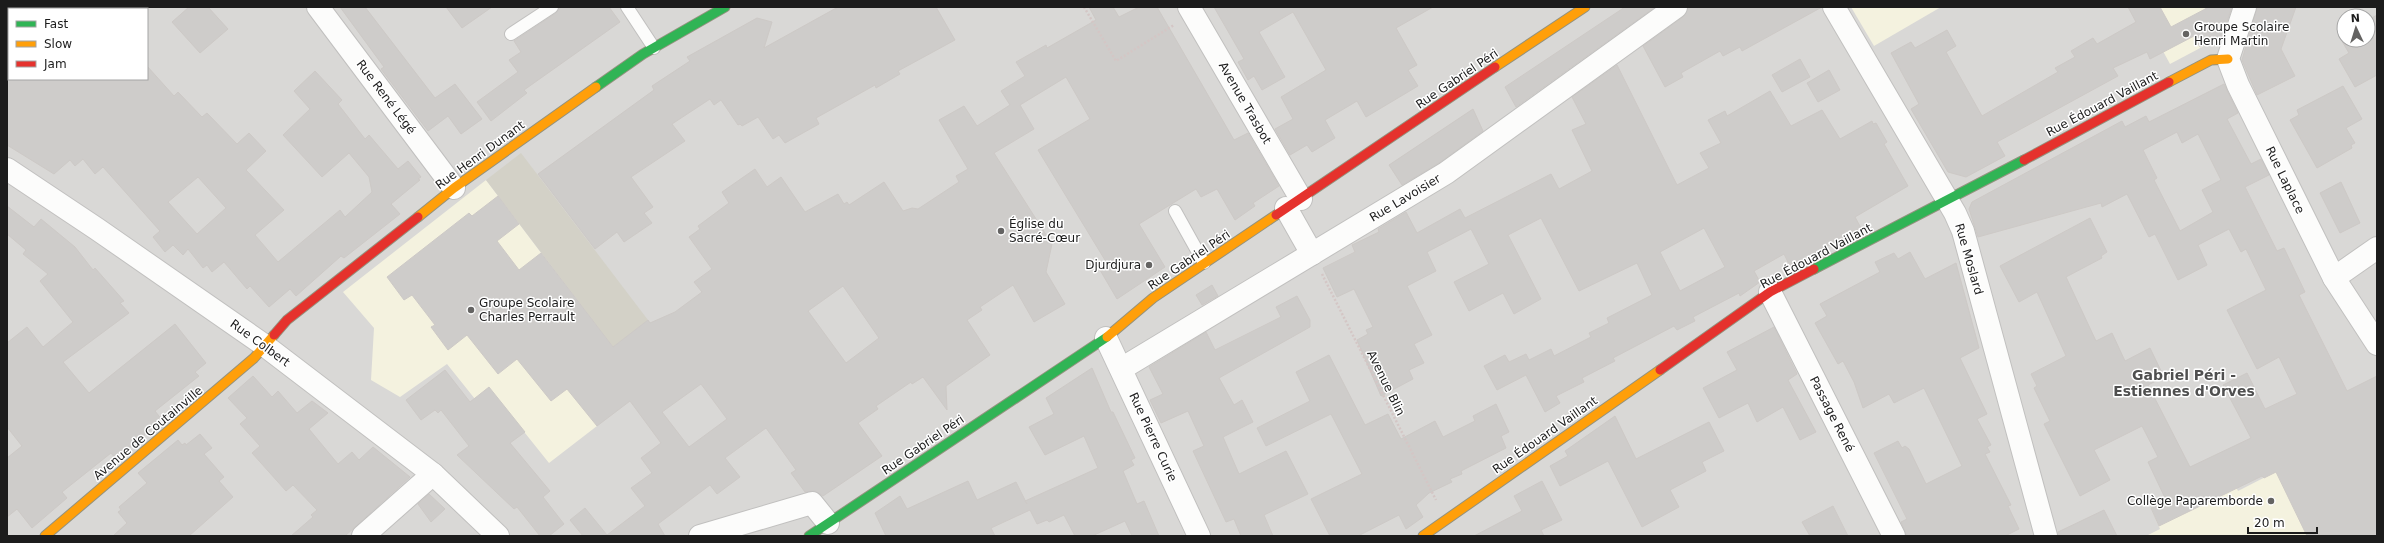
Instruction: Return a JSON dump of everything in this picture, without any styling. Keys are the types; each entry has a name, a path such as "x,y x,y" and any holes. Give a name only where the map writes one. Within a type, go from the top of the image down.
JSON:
{"street":[{"name":"Rue René Légé","path":"318,7 454,188"},
{"name":"Rue Henri Dunant","path":"264,345 287,320 454,188 654,48 726,7"},
{"name":"Rue Gabriel Péri","path":"809,536 1106,338 1153,298 1585,7"},
{"name":"Rue Lavoisier","path":"1121,369 1446,173 1676,7"},
{"name":"Rue Moslard","path":"1834,7 1949,200 1962,231 2046,536"},
{"path":"2228,59 2244,7"},
{"name":"Avenue Trasbot","path":"1191,10 1294,204 1312,254"},
{"name":"Rue Édouard Vaillant","path":"1423,536 1770,292 1949,200 2211,60 2228,59"},
{"name":"Rue Laplace","path":"2228,59 2238,85 2334,278 2377,344"},
{"name":"Rue Colbert","path":"7,169 97,229 264,345 433,474 498,536"},
{"path":"2334,278 2377,248"},
{"name":"Passage René","path":"1770,292 1894,536"},
{"name":"Rue Pierre Curie","path":"1106,338 1199,536"},
{"name":"Avenue de Coutainville","path":"45,536 254,358 264,345"},
{"path":"363,536 433,474"},
{"path":"700,536 812,503 828,523"}],"lane":[{"path":"511,34 552,7"},
{"path":"627,7 654,48"},
{"path":"1174,211 1204,263"}],"path":[{"path":"1084,7 1116,61 1191,10"},
{"name":"Avenue Blin","path":"1312,254 1397,426 1446,519"}],"shaded area":[{"path":"7,7 2377,7 2377,536 7,536"},
{"path":"1851,7 1941,7 1874,46"},
{"name":"Groupe Scolaire Henri Martin","path":"2139,7 2204,7 2221,37 2170,64"},
{"path":"521,153 648,320 613,347 486,180"},
{"name":"Groupe Scolaire Charles Perrault","path":"486,180 616,352 597,426 549,463 489,388 475,399 447,364 400,397 371,380 374,328 343,292"},
{"name":"Collège Paparemborde","path":"2283,468 2377,536 2146,536 2160,529 2151,508 2228,470 2238,491"}],"building":[{"path":"189,7 208,7 228,29 200,53 172,22"},
{"path":"340,7 365,7 435,98 455,84 482,119 461,134 448,116 428,131 381,69 384,67"},
{"path":"446,7 492,7 462,28"},
{"path":"561,7 609,7 620,22 524,90 527,93 491,121 477,102 518,72 509,60 521,52 514,41 556,13"},
{"path":"838,7 936,7 955,40 898,71 900,74 876,88 875,85 816,118 819,124 785,143 779,135 773,139 758,117 742,126 740,124 738,125 721,100 714,105 710,99 672,124 685,141 631,177 653,207 644,213 652,223 624,242 617,232 595,249 538,174 654,90 652,86 690,61 687,57 757,18 772,22 764,48"},
{"path":"1089,7 1113,7 1119,17 1139,7 1157,7 1234,140 1248,133 1279,186 1253,203 1255,206 1235,220 1217,189 1201,197 1196,189 1139,224 1165,267 1117,299 1100,270 1108,265 1038,150 1090,119 1066,77 1020,105 1034,129 994,153 1052,244 1046,272 1065,304 1034,322 1013,285 980,307 982,310 967,320 990,355 946,386 947,410 923,377 912,384 911,382 876,406 878,409 858,423 882,456 823,496 815,491 805,492 791,473 796,470 766,428 725,458 740,477 717,494 710,485 658,524 665,536 583,536 570,520 585,508 607,535 645,506 631,488 652,473 641,458 661,443 630,401 597,426 567,389 551,401 517,359 498,374 467,335 448,350 431,327 435,325 412,295 404,300 387,277 469,213 472,216 498,196 519,224 497,241 519,270 541,253 613,347 648,320 650,323 675,312 702,292 694,282 712,269 689,237 700,229 698,226 729,203 722,192 755,169 767,187 781,177 805,212 838,194 844,204 847,202 849,205 884,182 903,211 912,208 918,209 959,182 956,176 968,169 939,120 964,106 977,126 1010,105 1001,91 1025,76 1016,62 1046,45 1047,48 1096,20","holes":["843,286 879,338 846,363 808,311","701,384 727,419 689,447 662,412"]},
{"path":"1214,7 1433,7 1396,28 1417,65 1408,70 1418,86 1366,117 1357,101 1325,120 1335,138 1312,152 1307,145 1290,155 1275,129 1293,119 1281,97 1326,70 1293,12 1259,32 1285,77 1262,90 1254,76 1248,80 1238,62 1244,59"},
{"path":"1625,7 1655,7 1516,107 1505,87"},
{"path":"1688,7 1822,7 1742,51 1740,47 1723,56 1720,51 1681,73 1683,77 1665,87 1643,46 1683,17"},
{"path":"2128,7 2160,7 2171,27 2209,7 2232,7 2222,36 2200,47 2194,36 2150,59 2147,52 2113,68 2118,76 1997,142 2005,156 1966,177 1948,172 1911,109 1919,104 1891,53 1911,42 1915,48 1947,30 1956,46 1946,52 1982,116 2058,72 2055,68 2075,57 2071,51 2093,38 2097,44 2136,22"},
{"path":"2257,7 2296,7 2281,49 2295,76 2257,95 2242,60"},
{"path":"2376,16 2377,75 2355,87 2339,59 2349,53 2346,48 2376,48"},
{"path":"1800,59 1810,77 1782,92 1772,75"},
{"path":"1617,65 1677,185 1709,168 1700,153 1721,143 1708,120 1725,111 1727,116 1770,91 1791,126 1822,110 1840,139 1872,121 1873,124 1876,123 1887,142 1884,144 1908,186 1855,217 1861,228 1790,266 1784,254 1754,271 1760,282 1740,296 1739,293 1693,317 1695,321 1677,330 1674,326 1613,358 1615,361 1582,378 1584,382 1556,396 1560,403 1545,412 1526,375 1497,390 1484,366 1505,355 1509,362 1526,354 1529,360 1551,349 1554,356 1591,337 1589,333 1609,323 1607,318 1652,295 1637,263 1579,291 1541,218 1508,235 1541,299 1514,314 1503,293 1469,311 1454,282 1489,264 1471,229 1427,252 1436,271 1407,286 1432,335 1414,344 1424,363 1409,370 1413,379 1381,396 1357,340 1368,334 1366,330 1373,327 1354,289 1337,297 1323,268 1355,252 1352,245 1379,232 1378,229 1406,212 1417,233 1460,209 1465,218 1551,174 1559,189 1592,171 1572,130 1586,124 1572,97","holes":["1704,228 1725,267 1680,291 1660,252"]},
{"path":"148,67 174,96 178,92 202,117 207,113 237,144 249,133 266,151 246,170 284,210 255,235 278,262 340,210 345,217 372,192 369,177 349,153 322,177 283,135 310,109 294,91 315,71 342,100 338,104 365,139 369,135 398,169 408,161 421,177 418,179 420,180 391,204 400,214 344,258 341,256 296,296 290,289 269,307 250,286 247,289 224,262 212,272 207,265 203,268 188,249 183,255 173,245 165,252 153,237 160,231 103,167 95,174 83,159 75,166 70,160 54,174 7,145 7,79 148,80","holes":["198,177 226,208 197,234 168,202"]},
{"path":"1829,70 1840,90 1818,102 1807,83"},
{"path":"2224,84 2238,113 2227,119 2251,164 2261,159 2269,175 2245,187 2277,251 2284,248 2305,292 2299,295 2347,391 2377,376 2377,536 2307,536 2276,472 2264,478 2262,476 2159,526 2151,508 2166,500 2148,462 2158,457 2142,426 2094,450 2110,480 2080,496 2044,424 2050,421 2034,388 2037,386 2031,374 2066,356 2037,292 2019,302 2000,266 2090,218 2107,252 2101,256 2102,258 2066,277 2096,341 2112,333 2125,361 2150,348 2164,377 2148,385 2190,467 2251,438 2223,385 2247,373 2265,409 2297,394 2279,357 2257,369 2227,310 2266,290 2246,249 2241,252 2229,229 2198,245 2207,265 2178,280 2155,234 2149,237 2127,194 2102,207 2101,203 1978,237 1969,209 1972,202 2122,121 2125,127 2146,116 2149,122","holes":["2177,132 2182,143 2198,134 2221,180 2202,190 2213,212 2180,231 2154,180 2157,178 2143,150"]},
{"path":"2343,86 2362,119 2346,128 2355,143 2351,145 2352,148 2317,168 2290,120 2299,115 2297,110"},
{"path":"1473,109 1483,131 1439,163 1402,185 1389,165"},
{"path":"2341,182 2360,223 2340,233 2320,193"},
{"path":"7,206 34,227 41,219 75,247 93,270 95,268 124,301 120,303 129,313 63,362 89,393 175,324 206,363 195,372 199,376 155,411 162,420 121,455 115,458 111,453 62,492 67,498 32,528 17,509 7,517 7,458 22,446 7,427 7,343 27,327 43,347 73,322 40,281 48,274 23,254 26,250 7,234"},
{"path":"1910,252 1925,279 1956,263 1979,348 1960,358 1987,414 1977,419 1991,445 1987,447 1990,452 1985,454 2011,505 2008,506 2019,529 2005,536 1907,536 1901,522 1907,519 1874,453 1898,441 1902,448 1905,446 1909,449 1926,484 1962,466 1924,388 1894,403 1889,394 1863,408 1854,382 1843,361 1838,364 1815,323 1827,316 1820,304 1880,272 1875,262 1894,253 1898,259"},
{"path":"1212,285 1218,296 1202,305 1196,295"},
{"path":"1297,296 1310,320 1310,327 1219,378 1234,405 1242,400 1253,422 1223,437 1239,474 1286,451 1308,494 1264,515 1273,536 1241,536 1234,519 1226,522 1193,451 1204,446 1188,411 1161,423 1150,400 1163,394 1149,367 1206,332 1215,350 1281,317 1276,307"},
{"path":"1774,327 1797,374 1788,380 1816,432 1800,440 1783,407 1757,422 1748,403 1719,418 1703,388 1737,370 1727,352"},
{"path":"1329,355 1365,425 1388,414 1401,439 1435,421 1443,437 1475,421 1473,416 1496,404 1509,432 1501,436 1506,448 1461,471 1462,474 1450,479 1452,482 1429,493 1416,505 1423,517 1406,529 1399,515 1358,536 1330,536 1311,499 1362,474 1331,414 1266,446 1257,428 1310,401 1296,372"},
{"path":"1092,368 1111,412 1113,412 1135,458 1131,460 1134,465 1123,471 1137,504 1144,501 1159,536 1132,536 1125,521 1092,536 1075,536 1064,515 1049,522 1047,520 1037,524 1030,510 991,528 995,536 886,536 875,513 900,496 907,509 968,481 977,500 1016,482 1025,501 1098,468 1084,436 1045,455 1029,427 1054,414 1046,398"},
{"path":"445,370 470,402 489,387 525,432 510,443 550,491 543,497 564,524 549,536 540,536 517,507 514,509 457,455 469,446 441,410 438,413 435,410 421,420 406,400"},
{"path":"253,376 272,397 278,391 297,413 312,401 328,413 309,429 338,464 352,452 359,460 373,447 410,477 345,536 291,536 313,517 311,515 317,510 293,485 286,491 252,453 260,446 240,424 247,418 228,398"},
{"path":"1615,416 1636,459 1709,422 1724,451 1702,462 1706,471 1670,490 1679,507 1642,527 1608,461 1560,486 1550,466 1568,456 1565,451"},
{"path":"200,434 212,448 204,454 224,477 219,481 233,497 189,536 113,536 127,523 118,512 121,510 119,507 147,483 138,473 178,440 182,445 185,443 186,445"},
{"path":"1542,481 1562,520 1541,530 1544,536 1474,536 1522,511 1514,496"},
{"path":"429,494 445,509 431,522 418,504"},
{"path":"1833,506 1848,536 1810,536 1802,522"},
{"path":"2104,510 2117,536 2058,536 2058,532"}],"traffic: fast":[{"path":"596,87 643,54 725,7"},
{"path":"1814,269 2024,160"},
{"path":"809,536 1107,337"}],"traffic: slow":[{"path":"1495,67 1585,7"},
{"path":"2169,82 2211,60 2228,59"},
{"path":"418,217 454,188 596,87"},
{"path":"1107,337 1153,298 1276,215"},
{"path":"45,536 254,358 274,335"},
{"path":"1423,536 1660,370"}],"traffic: jam":[{"path":"1276,215 1495,67"},
{"path":"2024,160 2169,82"},
{"path":"274,335 287,320 418,217"},
{"path":"1660,370 1770,292 1814,269"}],"place":[{"name":"Groupe Scolaire Henri Martin","path":"2186,34"},
{"name":"Église du Sacré-Cœur","path":"1001,231"},
{"name":"Djurdjura","path":"1149,265"},
{"name":"Groupe Scolaire Charles Perrault","path":"471,310"},
{"name":"Collège Paparemborde","path":"2271,501"}],"district":[{"name":"Gabriel Péri - Estiennes d'Orves","path":"2184,384"}]}
